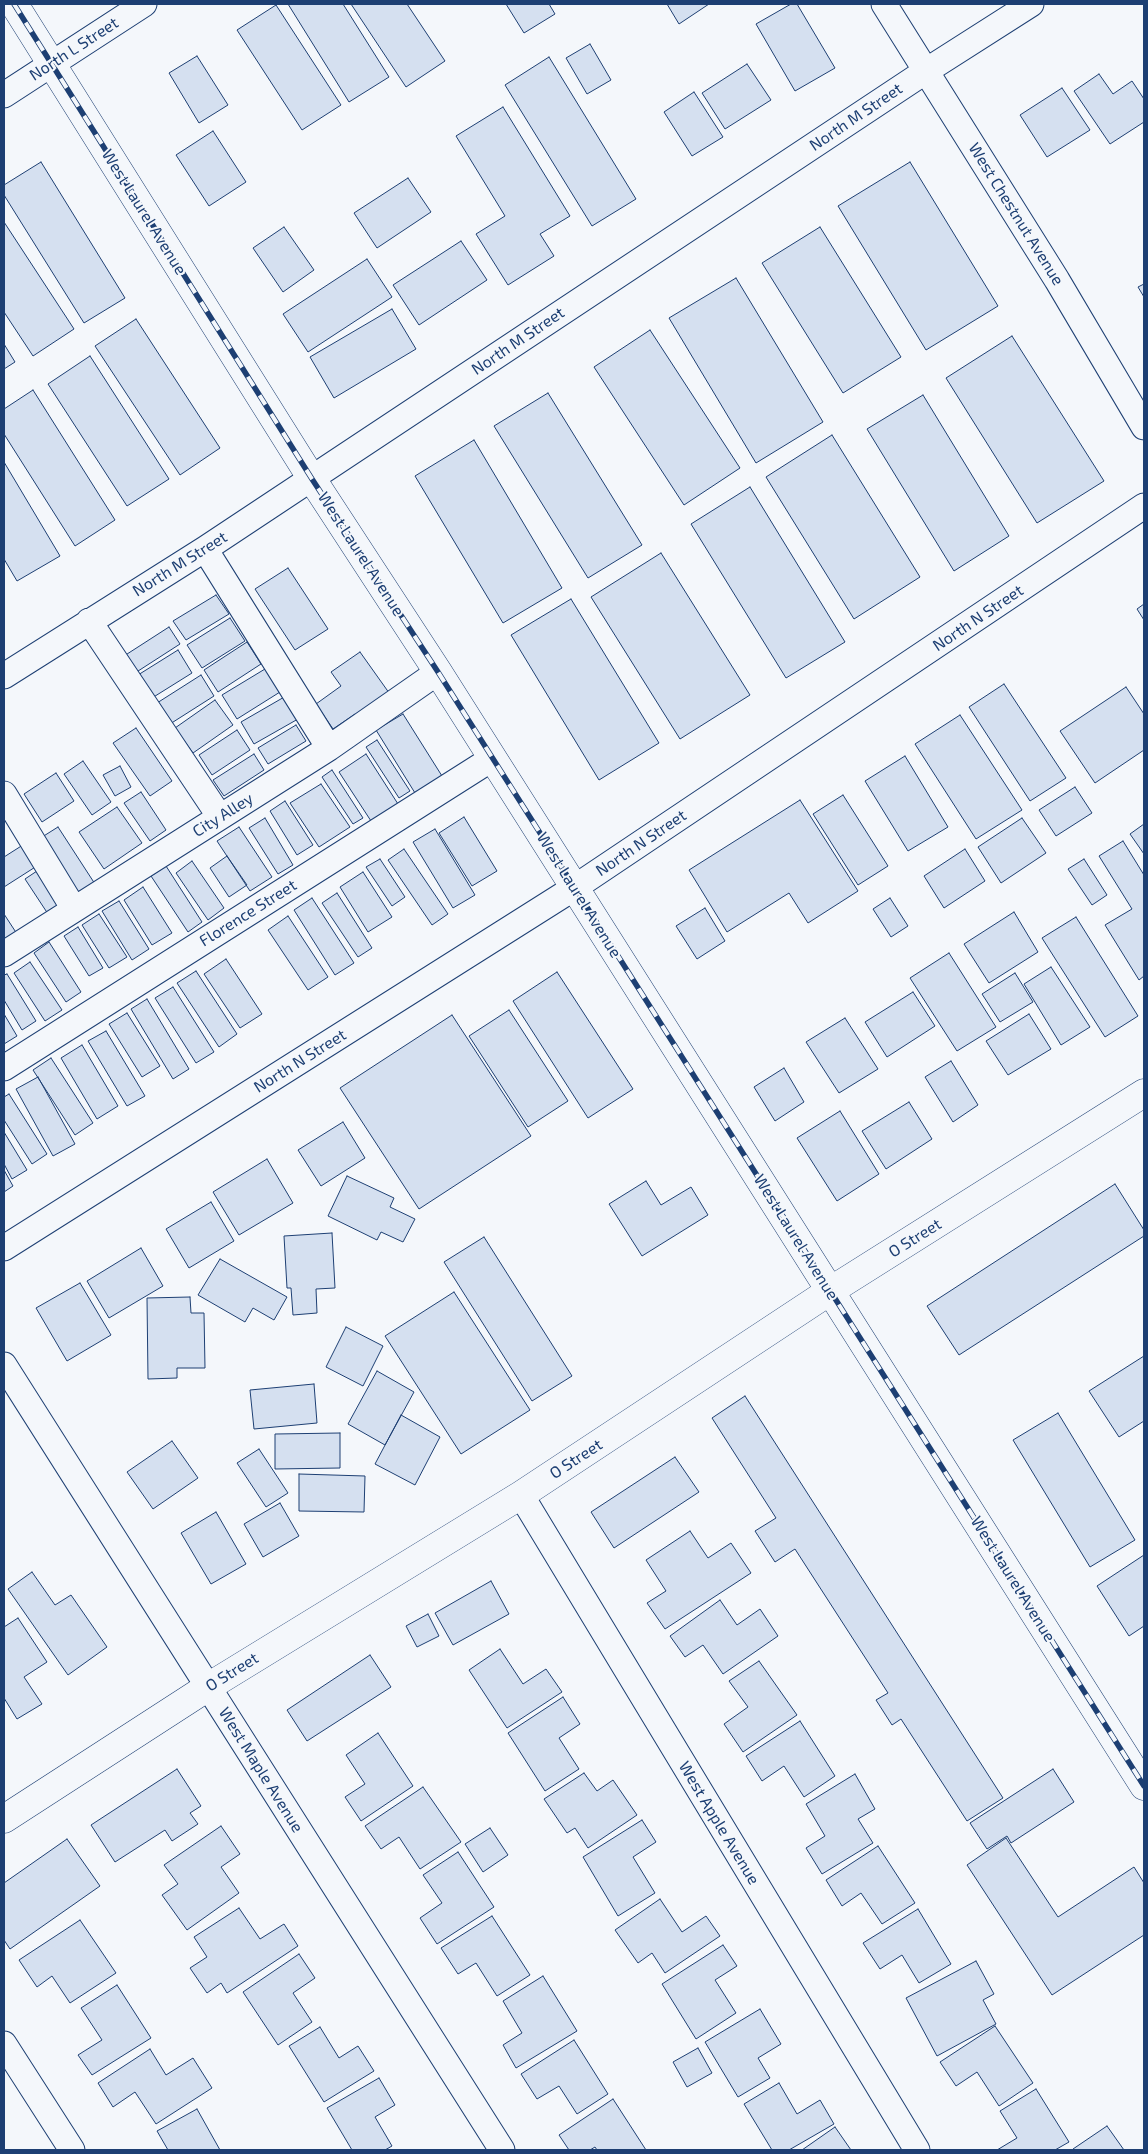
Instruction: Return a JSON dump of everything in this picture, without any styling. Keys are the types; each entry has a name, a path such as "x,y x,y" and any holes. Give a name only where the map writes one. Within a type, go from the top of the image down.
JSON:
{"street":[{"name":"West Laurel Avenue","path":"14,4 312,478 438,672 1144,1786"},
{"name":"North L Street","path":"4,95 144,4"},
{"name":"West Chestnut Avenue","path":"884,4 1057,280 1144,428"},
{"name":"North M Street","path":"4,676 312,478 926,71 1031,4"},
{"name":"North N Street","path":"4,1248 574,888 1144,506"},
{"path":"205,548 329,748"},
{"path":"89,621 220,817"},
{"name":"City Alley","path":"4,954 329,748 438,672"},
{"name":"Florence Street","path":"4,1068 492,758"},
{"path":"4,794 74,909"},
{"name":"O Street","path":"4,1819 208,1687 521,1495 830,1291 1144,1093"},
{"name":"West Maple Avenue","path":"4,1365 502,2150"},
{"name":"West Apple Avenue","path":"521,1495 917,2150"},
{"path":"4,2044 72,2150"}],"building":[{"path":"288,4 343,4 389,77 349,102"},
{"path":"351,4 407,4 445,61 406,87"},
{"path":"506,4 549,4 555,14 524,33"},
{"path":"667,4 709,4 679,24"},
{"path":"791,4 797,4 835,68 795,91 756,24"},
{"path":"276,5 341,105 302,130 237,30"},
{"path":"590,44 611,80 587,94 566,58"},
{"path":"197,56 228,105 199,123 169,73"},
{"path":"549,57 636,199 592,226 505,85"},
{"path":"747,64 771,100 725,129 702,93"},
{"path":"1099,74 1113,94 1132,81 1144,99 1144,122 1110,144 1074,91"},
{"path":"1062,88 1090,130 1047,157 1020,115"},
{"path":"694,92 723,137 692,156 664,112"},
{"path":"503,107 570,216 540,234 554,256 508,285 476,234 505,216 456,136"},
{"path":"213,131 246,182 209,206 176,155"},
{"path":"41,162 125,298 84,323 4,195 4,185"},
{"path":"910,162 998,306 926,350 838,206"},
{"path":"408,178 431,212 377,248 354,213"},
{"path":"4,222 74,329 33,356 4,312"},
{"path":"284,227 314,270 283,292 253,248"},
{"path":"820,227 901,357 843,393 762,263"},
{"path":"461,241 487,280 419,325 393,285"},
{"path":"367,259 392,297 308,352 283,314"},
{"path":"736,278 823,422 756,463 669,318"},
{"path":"1144,284 1144,297 1138,287"},
{"path":"392,309 416,349 334,398 310,357"},
{"path":"136,319 220,448 180,475 95,346"},
{"path":"650,330 740,468 684,505 594,367"},
{"path":"1012,336 1104,481 1037,523 946,378"},
{"path":"4,344 15,362 4,369"},
{"path":"90,356 169,479 127,506 48,384"},
{"path":"33,390 115,520 75,546 4,434 4,409"},
{"path":"548,393 642,545 588,578 494,426"},
{"path":"923,395 1009,536 954,571 867,429"},
{"path":"832,435 920,577 854,619 766,477"},
{"path":"474,440 562,588 503,623 415,476"},
{"path":"4,462 60,556 17,581 4,559"},
{"path":"750,487 845,642 786,678 691,524"},
{"path":"661,553 750,695 680,739 591,597"},
{"path":"288,568 328,629 295,650 255,589"},
{"path":"216,595 229,614 186,640 173,621"},
{"path":"571,599 659,743 599,780 511,635"},
{"path":"1144,604 1144,620 1137,609"},
{"path":"230,618 245,641 202,668 187,645"},
{"path":"169,627 180,644 135,673 124,656"},
{"path":"247,642 261,664 218,692 204,670"},
{"path":"178,650 192,673 152,698 138,675"},
{"path":"360,652 392,697 359,720 355,714 333,729 316,704 341,686 331,672"},
{"path":"265,669 280,692 237,719 222,695"},
{"path":"201,675 214,696 170,724 157,703"},
{"path":"1004,684 1066,778 1030,801 969,707"},
{"path":"1126,687 1144,714 1144,750 1095,783 1060,731"},
{"path":"286,696 298,719 254,744 241,722"},
{"path":"215,700 233,725 193,753 175,728"},
{"path":"403,714 442,776 415,793 376,730"},
{"path":"960,715 1022,810 976,839 915,744"},
{"path":"296,725 306,741 268,764 258,748"},
{"path":"136,728 172,781 150,796 113,743"},
{"path":"237,730 250,750 212,775 199,755"},
{"path":"377,740 410,791 399,798 366,747"},
{"path":"254,754 264,770 224,796 213,780"},
{"path":"366,754 398,804 371,821 339,772"},
{"path":"905,756 948,827 908,851 865,781"},
{"path":"83,761 111,802 92,815 64,774"},
{"path":"120,766 131,787 115,796 103,775"},
{"path":"332,770 363,818 353,824 322,777"},
{"path":"56,773 74,801 42,822 24,794"},
{"path":"321,784 350,827 319,847 290,803"},
{"path":"1075,787 1092,813 1056,836 1039,810"},
{"path":"141,792 166,830 150,841 124,803"},
{"path":"843,795 888,866 858,885 813,814"},
{"path":"800,800 858,891 808,923 789,893 727,932 689,870"},
{"path":"285,801 313,845 297,855 270,811"},
{"path":"117,807 142,843 104,869 79,832"},
{"path":"464,817 497,871 472,886 439,833"},
{"path":"265,818 293,865 278,874 249,828"},
{"path":"1022,818 1046,853 1001,883 978,847"},
{"path":"1144,824 1144,854 1130,834"},
{"path":"58,827 95,884 69,901 31,844"},
{"path":"239,827 272,877 250,891 217,841"},
{"path":"435,829 475,895 453,908 413,842"},
{"path":"1123,841 1144,875 1144,976 1139,980 1105,925 1132,909 1099,856"},
{"path":"26,843 40,864 4,887 4,857"},
{"path":"404,849 448,914 432,925 388,860"},
{"path":"965,849 985,881 944,908 924,876"},
{"path":"227,856 247,885 229,897 210,868"},
{"path":"380,859 405,897 392,906 366,867"},
{"path":"1084,859 1107,895 1092,905 1068,869"},
{"path":"192,861 224,908 208,920 176,873"},
{"path":"166,866 202,922 188,932 151,876"},
{"path":"40,869 66,907 50,917 25,879"},
{"path":"363,872 392,917 368,932 340,887"},
{"path":"143,887 172,933 152,945 124,900"},
{"path":"337,893 372,948 358,957 322,903"},
{"path":"312,898 354,963 335,975 294,910"},
{"path":"890,898 908,926 891,937 873,909"},
{"path":"119,901 149,949 132,960 102,911"},
{"path":"705,908 725,941 697,959 676,926"},
{"path":"1014,912 1038,952 989,983 964,944"},
{"path":"4,914 19,937 4,947"},
{"path":"99,914 127,957 109,968 82,925"},
{"path":"288,916 328,977 308,990 268,930"},
{"path":"1076,917 1138,1016 1105,1037 1042,938"},
{"path":"78,927 103,968 89,976 64,936"},
{"path":"49,942 81,992 66,1002 34,953"},
{"path":"949,953 996,1027 957,1051 910,978"},
{"path":"226,959 262,1014 240,1028 204,974"},
{"path":"30,962 62,1010 45,1021 14,973"},
{"path":"1051,967 1090,1027 1061,1045 1024,984"},
{"path":"196,971 237,1034 219,1047 177,983"},
{"path":"557,972 633,1089 588,1118 513,1001"},
{"path":"1015,973 1033,1002 1000,1022 982,994"},
{"path":"7,974 36,1021 22,1030 4,1000 4,975"},
{"path":"173,987 214,1052 196,1063 155,998"},
{"path":"913,992 935,1026 887,1057 865,1022"},
{"path":"147,999 189,1069 173,1079 131,1009"},
{"path":"509,1010 568,1101 528,1127 469,1036"},
{"path":"127,1013 160,1066 142,1077 109,1024"},
{"path":"4,1014 17,1036 4,1044"},
{"path":"1029,1014 1051,1049 1008,1075 986,1041"},
{"path":"452,1015 531,1136 419,1209 340,1088"},
{"path":"845,1018 878,1069 839,1093 806,1042"},
{"path":"106,1031 145,1096 127,1106 88,1041"},
{"path":"82,1045 118,1106 97,1119 61,1058"},
{"path":"51,1058 93,1123 75,1135 33,1070"},
{"path":"951,1061 978,1105 953,1122 925,1077"},
{"path":"784,1068 804,1102 775,1121 754,1087"},
{"path":"38,1077 75,1144 53,1156 16,1089"},
{"path":"9,1094 47,1154 32,1164 4,1120 4,1097"},
{"path":"909,1102 932,1139 886,1169 862,1131"},
{"path":"840,1111 879,1174 837,1201 797,1138"},
{"path":"343,1122 365,1158 321,1186 298,1150"},
{"path":"4,1132 27,1170 12,1179 4,1164"},
{"path":"267,1159 293,1203 239,1235 213,1192"},
{"path":"4,1170 13,1186 4,1192"},
{"path":"347,1176 394,1198 390,1207 415,1219 403,1242 381,1232 377,1240 328,1216"},
{"path":"646,1181 661,1205 691,1187 708,1215 642,1256 609,1204"},
{"path":"1115,1184 1144,1230 1144,1236 959,1355 927,1306"},
{"path":"211,1202 234,1241 189,1268 166,1229"},
{"path":"332,1233 335,1288 316,1289 317,1313 293,1315 291,1288 287,1288 284,1236"},
{"path":"484,1237 572,1376 532,1401 444,1262"},
{"path":"141,1248 163,1286 109,1318 87,1281"},
{"path":"220,1259 287,1297 274,1320 253,1308 245,1322 198,1295"},
{"path":"80,1283 111,1335 67,1361 36,1308"},
{"path":"454,1292 530,1410 461,1454 385,1336"},
{"path":"190,1297 191,1313 204,1313 205,1368 177,1368 177,1378 148,1379 147,1298"},
{"path":"346,1327 383,1346 363,1386 326,1367"},
{"path":"1144,1356 1144,1421 1119,1437 1089,1391"},
{"path":"377,1371 414,1392 385,1445 348,1424"},
{"path":"314,1384 317,1423 254,1429 250,1390"},
{"path":"745,1396 1003,1798 967,1821 901,1719 892,1725 876,1700 888,1693 795,1549 775,1562 755,1531 776,1518 712,1418"},
{"path":"1058,1413 1135,1540 1090,1567 1013,1440"},
{"path":"401,1415 440,1437 415,1485 375,1464"},
{"path":"340,1433 340,1468 275,1469 275,1434"},
{"path":"172,1441 198,1478 153,1509 127,1472"},
{"path":"259,1449 288,1493 266,1507 237,1463"},
{"path":"675,1457 699,1492 614,1548 591,1512"},
{"path":"299,1474 365,1476 364,1512 299,1511"},
{"path":"280,1503 299,1536 263,1557 244,1524"},
{"path":"216,1512 246,1564 211,1584 181,1533"},
{"path":"690,1531 708,1558 731,1543 751,1573 665,1629 647,1603 666,1591 646,1560"},
{"path":"1144,1555 1144,1626 1129,1636 1097,1586"},
{"path":"32,1572 55,1605 71,1595 107,1647 68,1675 8,1589"},
{"path":"491,1581 509,1614 453,1645 435,1613"},
{"path":"720,1600 737,1625 760,1609 778,1636 723,1674 703,1645 685,1657 670,1636"},
{"path":"428,1614 439,1636 417,1647 406,1626"},
{"path":"18,1618 47,1662 24,1677 42,1704 17,1719 4,1698 4,1627"},
{"path":"500,1649 523,1684 546,1669 562,1692 507,1728 469,1670"},
{"path":"370,1655 391,1687 307,1741 287,1710"},
{"path":"759,1661 797,1715 743,1752 724,1724 748,1707 729,1681"},
{"path":"563,1697 580,1724 559,1738 579,1769 545,1791 508,1733"},
{"path":"800,1721 835,1776 804,1797 784,1766 762,1781 746,1756"},
{"path":"378,1733 413,1786 361,1821 345,1797 365,1784 346,1755"},
{"path":"177,1769 201,1806 190,1813 198,1824 172,1841 165,1830 115,1862 91,1825"},
{"path":"1053,1769 1074,1802 1011,1843 1007,1836 987,1849 970,1823"},
{"path":"584,1773 597,1791 613,1780 637,1815 588,1848 575,1828 567,1833 544,1799"},
{"path":"855,1774 875,1809 858,1819 873,1843 822,1874 806,1848 825,1836 806,1804"},
{"path":"423,1787 461,1842 420,1869 399,1837 381,1849 365,1826"},
{"path":"642,1820 656,1842 633,1857 655,1893 618,1916 583,1857"},
{"path":"221,1826 240,1854 221,1867 239,1893 187,1930 162,1895 178,1884 164,1865"},
{"path":"490,1828 508,1855 483,1872 465,1844"},
{"path":"1006,1838 1058,1917 1134,1867 1144,1883 1144,1935 1052,1995 967,1865"},
{"path":"67,1839 100,1886 10,1949 4,1940 4,1883"},
{"path":"878,1846 915,1903 882,1924 861,1893 842,1906 826,1880"},
{"path":"458,1852 494,1907 437,1944 420,1918 442,1903 423,1875"},
{"path":"660,1899 682,1932 706,1916 720,1936 665,1973 652,1953 638,1963 615,1930"},
{"path":"239,1908 260,1939 284,1924 298,1946 227,1993 221,1983 207,1993 190,1968 207,1957 194,1937"},
{"path":"918,1909 951,1964 919,1983 902,1955 880,1969 863,1943"},
{"path":"492,1916 530,1975 497,1996 476,1963 458,1974 441,1948"},
{"path":"80,1920 116,1973 70,2003 52,1976 37,1987 19,1960"},
{"path":"723,1945 737,1966 715,1980 736,2013 696,2039 662,1984"},
{"path":"299,1954 315,1978 293,1993 312,2022 278,2045 243,1992"},
{"path":"976,1961 994,1994 983,2000 996,2024 937,2056 906,1998"},
{"path":"543,1976 577,2031 516,2068 503,2045 522,2033 503,2001"},
{"path":"117,1985 151,2038 92,2075 78,2055 102,2040 81,2008"},
{"path":"760,2009 781,2044 758,2058 770,2078 738,2097 705,2042"},
{"path":"995,2026 1033,2083 999,2106 977,2072 956,2086 940,2062"},
{"path":"320,2027 339,2058 358,2046 374,2071 324,2102 289,2046"},
{"path":"574,2040 608,2094 577,2114 559,2086 537,2099 521,2074"},
{"path":"698,2048 712,2073 687,2087 673,2062"},
{"path":"150,2049 166,2075 193,2058 212,2088 156,2124 135,2092 113,2107 98,2083"},
{"path":"379,2078 395,2105 375,2117 392,2146 385,2150 352,2150 327,2108"},
{"path":"779,2083 797,2114 820,2100 834,2124 789,2150 772,2150 744,2104"},
{"path":"1036,2089 1069,2142 1055,2150 997,2150 1017,2138 1000,2111"},
{"path":"613,2099 646,2150 597,2150 595,2147 590,2150 569,2150 559,2135"},
{"path":"197,2109 220,2150 168,2150 157,2131"},
{"path":"1107,2126 1124,2150 1073,2149"},
{"path":"835,2127 851,2150 802,2150"}],"railway":[{"path":"14,4 312,479 438,672 1144,1786"}]}
